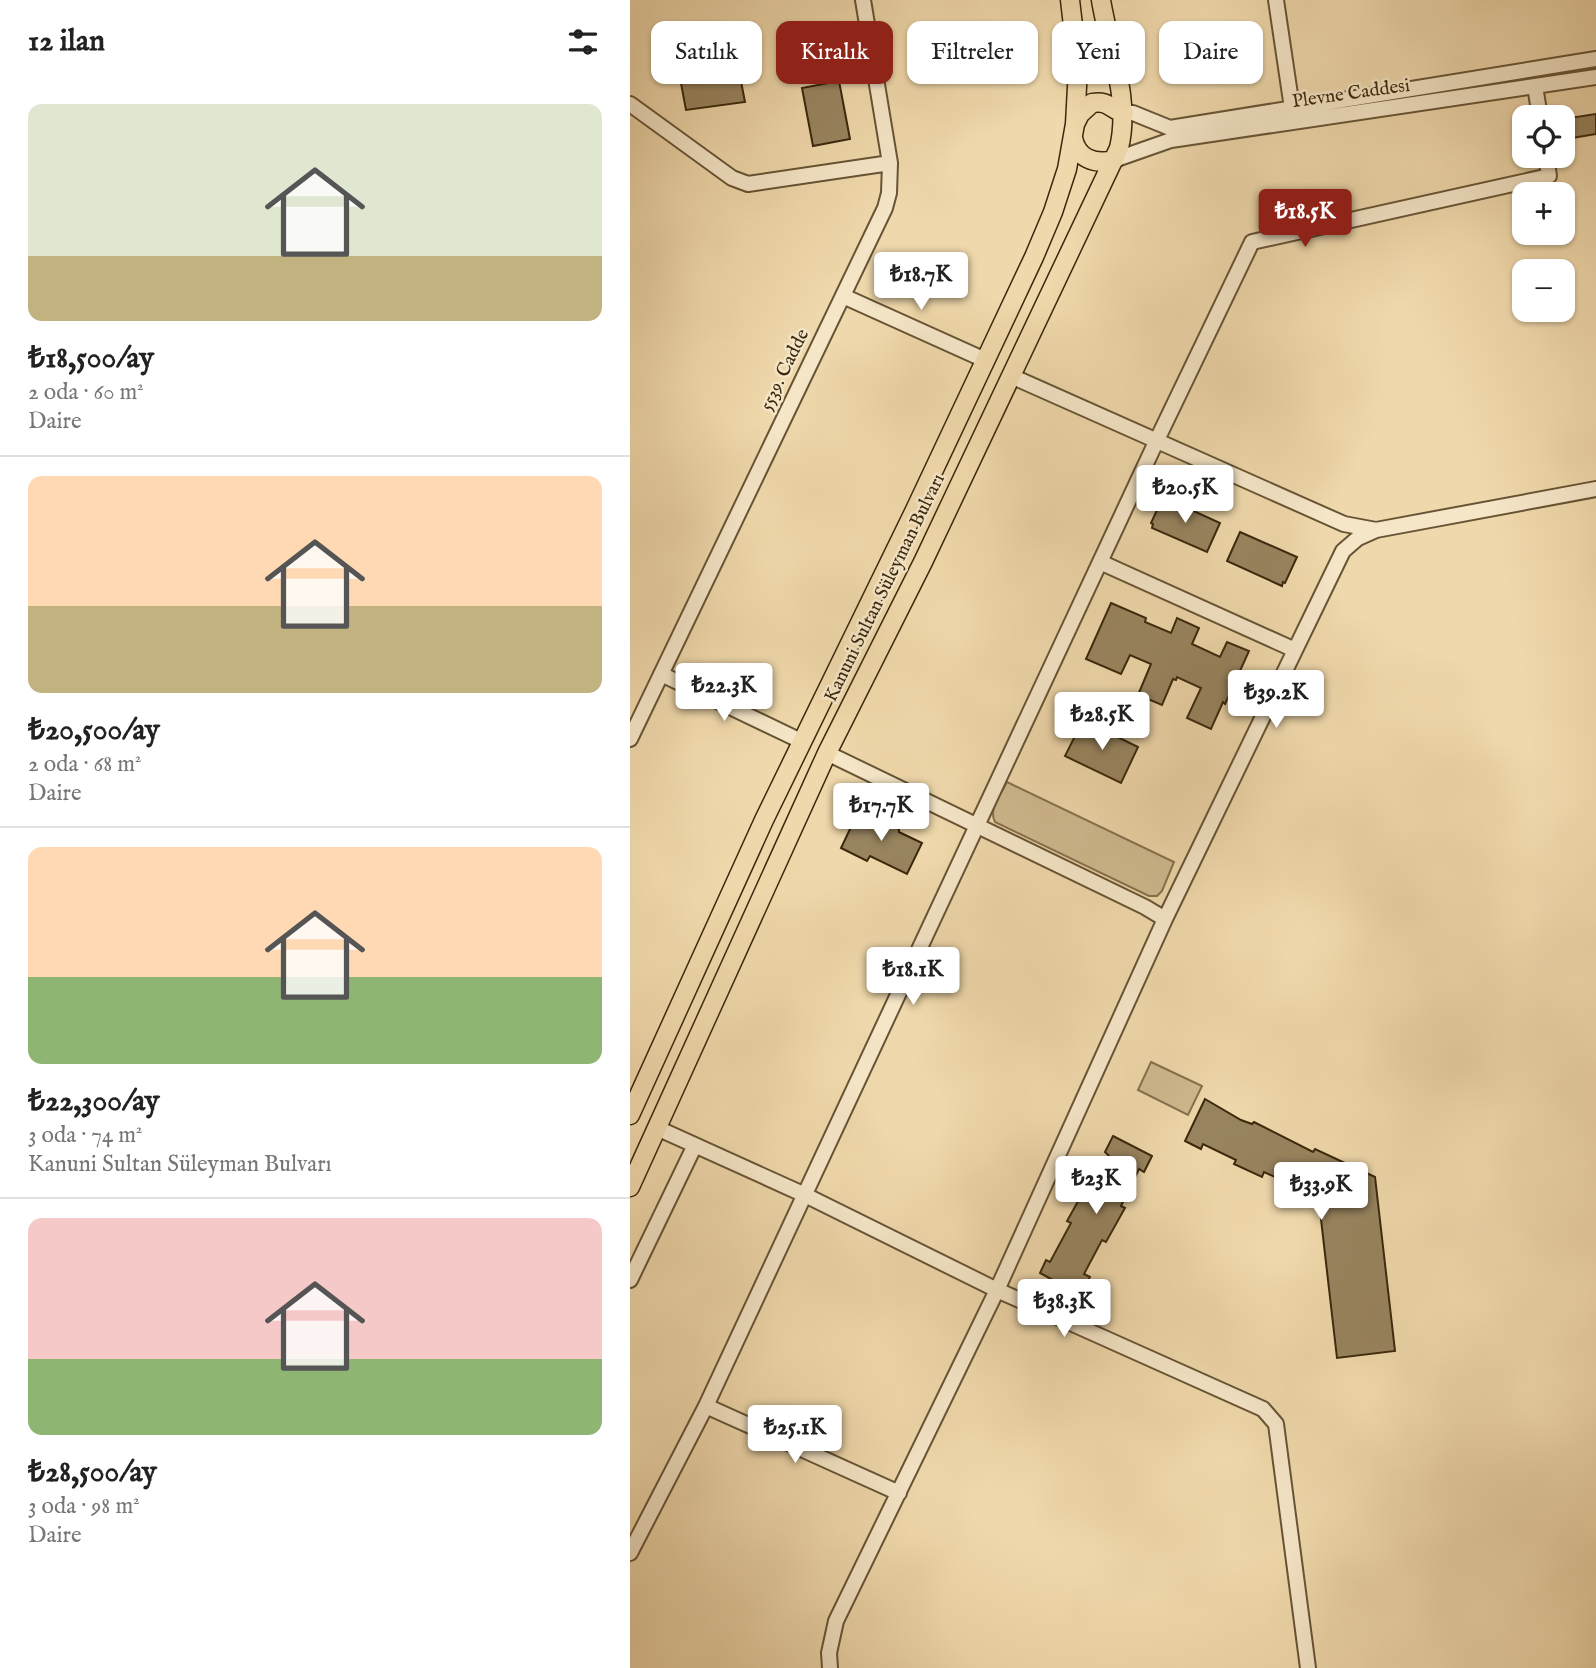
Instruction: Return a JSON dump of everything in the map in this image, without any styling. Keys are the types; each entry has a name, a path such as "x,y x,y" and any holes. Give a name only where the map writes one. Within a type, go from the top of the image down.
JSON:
{"main road":[{"name":"Kanuni Sultan Süleyman Bulvarı","path":"630,1114 801,741 858,630 1048,224 1067,169 1074,131 1078,68 1070,0"},
{"name":"Kanuni Sultan Süleyman Bulvarı","path":"630,1187 827,753 923,562 1114,160 1123,133 1124,113 1101,0"},
{"path":"1114,160 1106,162 1084,157 1075,147 1074,131 1084,109 1092,103 1108,104 1124,113"}],"street":[{"name":"5539. Cadde","path":"630,739 885,208 889,193 890,163 863,0"},
{"path":"1276,0 1292,108"},
{"name":"Plevne Caddesi","path":"1124,113 1133,113 1170,128 1596,59"},
{"name":"Plevne Caddesi","path":"1114,160 1171,140 1596,77"},
{"path":"1467,80 1470,95"},
{"path":"1535,86 1538,105"},
{"path":"630,104 732,178 748,184 890,163"},
{"path":"630,1553 706,1406 1252,242 1549,176 1548,168"},
{"path":"843,296 985,360"},
{"path":"1010,376 1344,524 1376,530"},
{"path":"830,1668 829,1653 836,1621 997,1290 1165,919 1343,551 1358,538 1376,530 1596,489"},
{"path":"1100,562 1295,650"},
{"path":"661,674 801,741"},
{"path":"827,753 1165,919"},
{"path":"657,1128 805,1195 997,1290 1263,1409 1276,1424 1308,1668"},
{"path":"630,1280 695,1145"},
{"path":"706,1406 899,1493"}],"shaded area":[{"path":"1007,782 1174,862 1162,891 1157,896 1149,896 995,822 994,807"},
{"path":"1151,1062 1202,1086 1188,1115 1138,1090"}],"building":[{"path":"681,84 742,84 745,102 686,110"},
{"path":"840,84 850,139 813,146 802,88"},
{"path":"1596,114 1596,134 1575,138 1575,117"},
{"path":"1163,497 1220,523 1207,552 1152,528 1151,523"},
{"path":"1240,532 1297,557 1282,586 1227,561"},
{"path":"1111,603 1146,618 1145,622 1171,633 1177,618 1199,628 1192,644 1220,657 1227,642 1249,651 1211,729 1187,718 1201,688 1177,677 1176,680 1173,679 1162,705 1138,695 1151,664 1130,655 1121,674 1086,659"},
{"path":"1083,720 1138,747 1121,783 1065,756"},
{"path":"859,810 922,843 907,874 870,856 867,861 841,848"},
{"path":"1205,1099 1241,1120 1252,1124 1254,1122 1313,1152 1315,1149 1375,1177 1395,1351 1337,1358 1319,1202 1294,1191 1297,1187 1264,1172 1262,1177 1234,1164 1236,1160 1203,1144 1201,1149 1185,1141"},
{"path":"1113,1136 1152,1156 1144,1172 1139,1169 1121,1206 1125,1208 1106,1242 1102,1240 1084,1274 1090,1277 1080,1295 1040,1273 1046,1260 1050,1262 1071,1223 1067,1221 1086,1187 1090,1190 1109,1156 1105,1152"}]}
